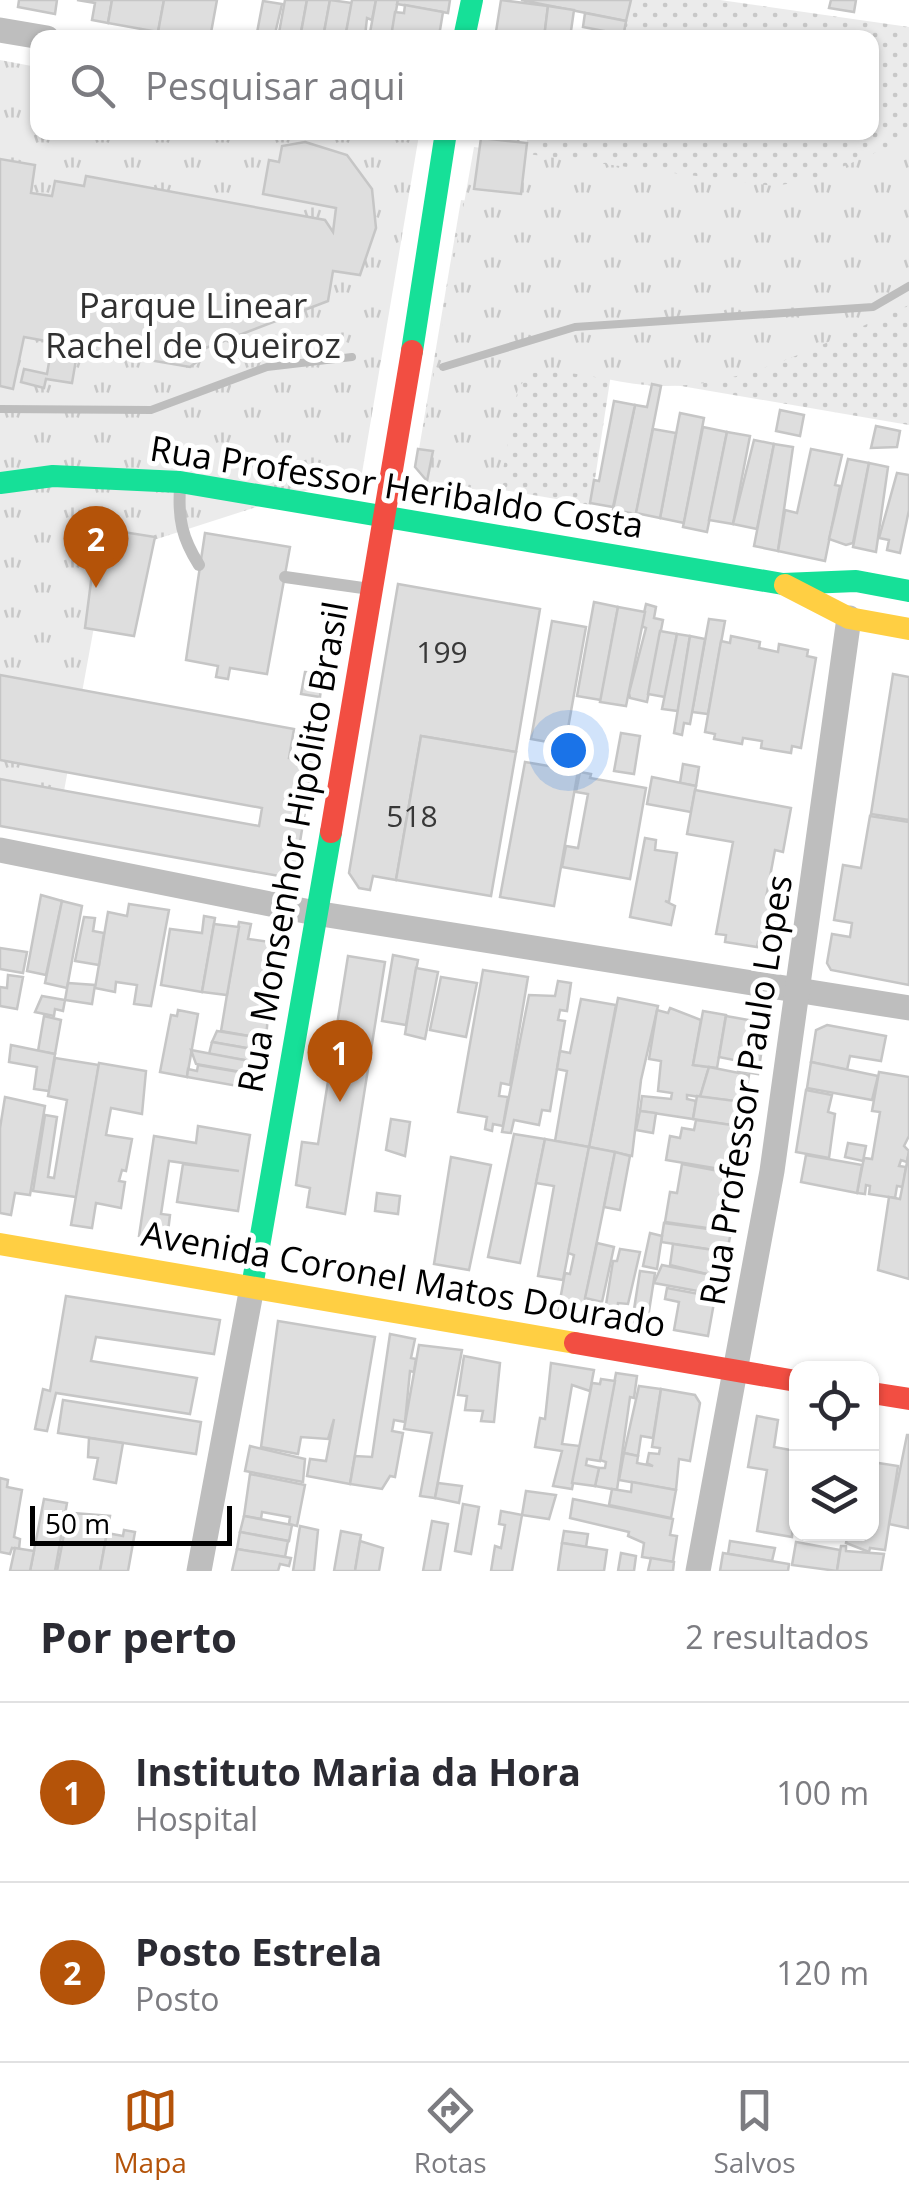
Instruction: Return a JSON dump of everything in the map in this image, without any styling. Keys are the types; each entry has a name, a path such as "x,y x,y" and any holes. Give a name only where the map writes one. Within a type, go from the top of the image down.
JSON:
{"main road":[{"path":"466,30 472,0"},
{"name":"Rua Monsenhor Hipólito Brasil","path":"252,1288 386,515 445,140"},
{"name":"Rua Professor Heribaldo Costa","path":"0,483 53,476 180,482 783,584 856,581 909,591"},
{"name":"Rua Professor Heribaldo Costa","path":"783,584 848,618 909,628"},
{"name":"Avenida Coronel Matos Dourado","path":"0,1244 789,1379"},
{"path":"879,1394 909,1399"}],"street":[{"path":"0,30 30,35"},
{"name":"Rua Professor Paulo Lopes","path":"698,1571 800,989 848,618"},
{"path":"0,850 316,913 909,1008"},
{"name":"Rua Monsenhor Hipólito Brasil","path":"198,1571 252,1288"}],"lane":[{"path":"180,482 178,520 186,544 200,565"},
{"path":"285,577 372,589"}],"green space":[{"name":"Parque Linear Rachel de Queiroz","path":"628,0 720,0 909,27 909,425 611,374 591,505 427,477 417,461 461,200 518,207 527,140 879,140 879,30 623,30"},
{"name":"Parque Linear Rachel de Queiroz","path":"0,60 30,66 30,140 418,140 362,473 132,547 102,583 60,813 0,825"},
{"name":"Parque Linear Rachel de Queiroz","path":"909,138 909,305 789,359 726,379 662,386 564,372 531,373 518,388 500,486 495,492 429,483 417,469 474,147 774,186 812,180"}],"building":[{"path":"19,0 57,0 55,14 18,7"},
{"path":"77,0 112,0 108,23 92,20 95,3"},
{"path":"112,0 164,0 158,30 108,23"},
{"path":"164,0 217,0 211,30 158,30"},
{"path":"285,0 307,0 301,30 279,30"},
{"path":"307,0 330,0 324,30 301,30"},
{"path":"330,0 352,3 347,30 324,30"},
{"path":"352,0 376,0 366,30 346,30"},
{"path":"376,0 398,0 392,30 370,30"},
{"path":"398,0 450,0 448,13 397,4"},
{"path":"501,0 548,6 545,30 496,30"},
{"path":"521,0 631,0 626,21"},
{"path":"831,0 856,0 854,12 829,8"},
{"path":"263,1 282,4 276,30 258,30"},
{"path":"405,5 443,12 440,30 392,30 395,12 404,13"},
{"path":"548,6 574,10 571,30 545,30"},
{"path":"585,13 626,21 624,30 583,27"},
{"path":"481,140 527,143 521,194 474,189"},
{"path":"305,142 347,155 372,189 376,228 360,275 333,271 328,301 203,349 202,358 190,367 78,348 72,383 46,379 44,388 21,382 24,369 47,374 52,345 57,343 24,337 13,389 0,386 0,159 35,165 31,193 52,196 55,181 84,186 86,176 325,220 333,232 336,208 263,194 269,160 279,162 282,146"},
{"path":"652,384 661,386 636,514 613,510 635,405 647,407"},
{"path":"614,401 635,405 613,507 590,503 594,480 599,481"},
{"path":"780,410 804,415 800,436 776,431"},
{"path":"680,413 704,418 684,523 660,518"},
{"path":"876,426 900,431 897,447 871,448"},
{"path":"703,427 727,432 707,532 683,527"},
{"path":"653,429 676,433 660,518 636,513"},
{"path":"727,432 750,436 733,524 709,520"},
{"path":"754,440 774,444 757,529 733,524"},
{"path":"774,444 793,447 778,551 754,546"},
{"path":"418,449 433,451 427,481 415,467"},
{"path":"811,449 842,455 825,561 778,551 785,510 797,513"},
{"path":"848,459 869,463 853,543 846,545 829,539"},
{"path":"869,463 888,467 876,552 853,547"},
{"path":"897,473 909,475 909,510 900,553 887,550 889,540 879,538"},
{"path":"98,528 155,537 134,636 85,628"},
{"path":"205,533 290,547 267,674 230,668 228,679 216,677 218,666 186,660"},
{"path":"398,584 540,609 516,752 421,736 396,880 373,876 370,890 359,888 349,873"},
{"path":"594,602 618,607 601,700 577,696"},
{"path":"646,604 656,607 654,618 663,620 647,702 630,698 629,693 646,628 641,626"},
{"path":"618,607 645,612 626,706 600,702"},
{"path":"709,619 725,621 708,714 692,712"},
{"path":"552,621 586,627 565,745 531,739"},
{"path":"660,631 677,634 665,697 648,694"},
{"path":"677,634 690,636 678,711 662,709"},
{"path":"690,636 705,639 690,724 684,723 682,735 674,733"},
{"path":"731,636 760,642 759,648 778,652 779,644 808,650 807,656 816,658 801,748 792,746 791,753 761,748 762,741 743,738 742,744 714,739 715,734 705,732 721,641 730,643"},
{"path":"305,672 323,674 320,697 301,694"},
{"path":"893,674 909,677 909,820 871,814"},
{"path":"0,675 294,729 289,758 313,763 296,866 279,876 0,826 0,779 259,826 262,808 0,760"},
{"path":"621,733 640,736 634,774 614,771"},
{"path":"421,736 516,752 491,896 396,880"},
{"path":"525,762 578,771 554,906 500,897"},
{"path":"683,764 699,767 696,786 680,783"},
{"path":"580,772 591,774 590,778 646,788 630,879 562,867 566,846 578,848 588,794 576,792"},
{"path":"652,777 696,786 691,812 647,804"},
{"path":"695,790 791,808 783,852 775,850 766,898 774,899 772,908 784,906 781,928 769,926 766,943 758,942 757,947 725,942 726,935 716,934 733,842 687,834"},
{"path":"870,816 909,822 909,985 831,970 827,963 832,934 850,937 852,923 834,920 843,865 861,868"},
{"path":"645,838 656,840 655,850 677,853 669,902 665,901 675,906 671,925 630,917"},
{"path":"41,895 62,901 46,975 27,971"},
{"path":"62,901 82,906 67,988 45,983"},
{"path":"129,904 169,910 151,1006 134,1004 137,985 116,982 115,992 95,988 108,912 127,916"},
{"path":"204,916 215,918 202,992 161,985 170,929 202,933"},
{"path":"84,917 95,918 93,931 104,933 99,965 75,961"},
{"path":"239,922 251,924 248,939 277,943 273,970 264,968 260,990 270,992 266,1039 221,1031"},
{"path":"214,924 239,927 227,995 202,992"},
{"path":"0,948 27,952 23,973 0,969"},
{"path":"393,955 418,960 406,1025 382,1021"},
{"path":"348,956 385,962 345,1214 307,1207 310,1188 296,1185 302,1142 318,1144"},
{"path":"416,968 438,972 425,1039 405,1034"},
{"path":"483,970 528,977 510,1085 501,1083 499,1096 508,1097 503,1126 493,1124 492,1131 485,1129 487,1117 458,1112"},
{"path":"8,975 23,977 17,1009 0,1006 0,987 7,988"},
{"path":"441,977 477,983 466,1037 430,1030"},
{"path":"558,981 571,983 567,1011 560,1010 558,1020 565,1021 550,1111 542,1110 539,1125 514,1120 511,1133 502,1132 529,995 555,996"},
{"path":"68,983 95,985 92,1004 65,1000"},
{"path":"42,996 65,1000 63,1011 55,1009 54,1016 35,1012"},
{"path":"618,998 658,1006 641,1080 632,1156 589,1147"},
{"path":"581,999 616,1005 589,1147 555,1141 567,1071 557,1069 560,1051 570,1053"},
{"path":"670,1008 701,1020 693,1065 709,1067 700,1097 687,1095 687,1099 696,1101 693,1119 640,1111 642,1096 671,1099 672,1093 658,1091 661,1061 649,1059 657,1010 668,1013"},
{"path":"178,1010 198,1014 187,1077 160,1072 171,1015 177,1016"},
{"path":"703,1011 726,1015 717,1068 693,1065"},
{"path":"44,1016 61,1020 55,1054 38,1051"},
{"path":"726,1016 766,1023 758,1074 738,1071 739,1061 719,1057"},
{"path":"827,1025 886,1036 881,1061 850,1056 847,1070 811,1062 816,1030"},
{"path":"217,1031 268,1039 267,1043 253,1041 252,1049 212,1042"},
{"path":"212,1042 252,1049 250,1061 209,1054"},
{"path":"11,1045 55,1054 49,1091 34,1089 37,1067 9,1062"},
{"path":"191,1050 255,1062 253,1074 196,1064"},
{"path":"55,1058 99,1065 76,1197 33,1191 45,1115 57,1117 48,1177 54,1178 67,1100 48,1096"},
{"path":"811,1062 878,1076 872,1100 807,1088"},
{"path":"99,1063 146,1071 142,1114 111,1108 106,1135 132,1139 126,1171 122,1170 119,1181 125,1182 121,1208 96,1203 92,1228 71,1225"},
{"path":"198,1065 262,1076 260,1090 187,1077 188,1069 197,1071"},
{"path":"709,1067 749,1075 744,1102 700,1097"},
{"path":"879,1072 909,1077 909,1136 904,1146 909,1151 907,1162 901,1160 899,1166 906,1167 903,1187 897,1186 895,1198 869,1194 870,1186 866,1185 865,1194 857,1193 864,1158 872,1159 880,1112 872,1111"},
{"path":"806,1090 832,1095 828,1112 835,1114 829,1158 796,1152"},
{"path":"697,1096 743,1102 742,1115 751,1117 749,1128 693,1119"},
{"path":"5,1097 45,1106 30,1195 15,1193 11,1215 0,1213 0,1128"},
{"path":"640,1111 656,1113 653,1133 636,1130"},
{"path":"391,1119 410,1122 405,1156 386,1150"},
{"path":"696,1120 739,1126 732,1171 666,1160 670,1136 680,1138 682,1128 694,1130"},
{"path":"198,1126 250,1135 238,1211 177,1202 183,1164 239,1171 169,1161 161,1214 170,1215 167,1240 139,1236 154,1136 196,1143"},
{"path":"514,1134 545,1139 520,1263 488,1257"},
{"path":"545,1139 589,1147 563,1280 538,1276 554,1186 536,1183"},
{"path":"848,1143 866,1146 863,1161 845,1157"},
{"path":"589,1147 615,1152 582,1315 558,1311 565,1273 570,1274 574,1255 568,1253"},
{"path":"615,1152 630,1156 620,1210 604,1207"},
{"path":"909,1152 909,1279 878,1270 889,1197 900,1199"},
{"path":"806,1155 862,1165 857,1193 801,1182"},
{"path":"451,1157 491,1165 469,1270 434,1264"},
{"path":"682,1164 724,1172 714,1229 665,1222 670,1192 677,1193"},
{"path":"377,1193 400,1196 398,1214 375,1211"},
{"path":"664,1223 731,1232 727,1252 661,1242"},
{"path":"650,1233 662,1236 657,1269 643,1266"},
{"path":"597,1243 614,1247 602,1302 585,1298"},
{"path":"673,1244 727,1252 719,1277 670,1265"},
{"path":"620,1249 640,1252 628,1304 618,1303 616,1319 604,1317 613,1261 617,1261"},
{"path":"662,1265 711,1275 717,1279 714,1294 654,1283"},
{"path":"640,1271 655,1273 647,1324 632,1322"},
{"path":"667,1288 715,1297 708,1336 674,1330 679,1302 665,1299"},
{"path":"66,1296 220,1320 214,1354 96,1337 91,1361 197,1378 190,1414 56,1393 47,1431 35,1429 43,1389 50,1391"},
{"path":"278,1321 375,1337 350,1484 307,1476 310,1459 326,1461 334,1419 328,1439 301,1437 298,1454 261,1447"},
{"path":"390,1334 415,1339 411,1358 416,1359 414,1372 410,1371 405,1422 394,1420 392,1431 403,1433 395,1477 390,1476 382,1489 350,1484 355,1456 372,1457"},
{"path":"419,1345 462,1350 435,1498 420,1496 432,1433 404,1429"},
{"path":"464,1356 500,1363 494,1422 481,1421 483,1411 465,1410 467,1396 458,1395"},
{"path":"551,1363 594,1370 590,1391 572,1385 562,1444 580,1446 572,1489 553,1486 562,1451 535,1447 540,1418 545,1419"},
{"path":"616,1373 637,1376 634,1398 630,1397 617,1490 595,1486 599,1468 605,1468 606,1462 600,1460"},
{"path":"601,1379 615,1381 600,1461 587,1459 586,1465 599,1468 595,1486 572,1483 592,1383 600,1384"},
{"path":"639,1386 661,1389 653,1438 641,1436 638,1456 624,1453"},
{"path":"661,1389 695,1395 700,1403 690,1461 679,1459 676,1490 619,1480 624,1453 638,1456 637,1463 653,1466 647,1463 649,1453 659,1454 660,1448 652,1447"},
{"path":"63,1400 201,1422 196,1454 58,1433"},
{"path":"757,1416 778,1420 774,1447 789,1450 789,1536 757,1531 767,1470 748,1467"},
{"path":"909,1435 908,1528 889,1524"},
{"path":"89,1438 123,1443 116,1483 94,1479 98,1458 88,1457"},
{"path":"250,1446 305,1459 303,1482 245,1471"},
{"path":"879,1463 898,1466 885,1550 870,1548 869,1552 846,1543 879,1541"},
{"path":"250,1474 305,1485 297,1526 289,1524 290,1517 262,1512 261,1519 244,1516"},
{"path":"0,1478 8,1480 7,1487 22,1490 14,1537 20,1539 19,1549 12,1548 10,1554 0,1552"},
{"path":"632,1482 676,1490 671,1518 609,1505 612,1489 631,1492"},
{"path":"438,1483 462,1486 459,1503 435,1498"},
{"path":"526,1491 556,1495 549,1519 522,1515"},
{"path":"44,1499 67,1503 55,1571 30,1571"},
{"path":"573,1499 673,1519 670,1535 677,1536 673,1562 642,1557 644,1543 628,1536 629,1532 570,1518"},
{"path":"463,1504 479,1507 471,1554 455,1551"},
{"path":"501,1511 522,1515 512,1571 491,1571 495,1546 501,1548 505,1525 499,1524"},
{"path":"73,1513 110,1516 100,1571 57,1571 65,1529 70,1531"},
{"path":"244,1516 292,1525 289,1541 240,1532"},
{"path":"432,1521 448,1524 440,1571 423,1571"},
{"path":"300,1526 318,1530 314,1571 293,1571"},
{"path":"124,1530 135,1532 128,1571 100,1571 107,1533 123,1536"},
{"path":"341,1531 361,1535 355,1571 334,1571"},
{"path":"564,1531 588,1534 586,1547 562,1543"},
{"path":"240,1532 288,1541 285,1557 237,1549"},
{"path":"360,1541 383,1548 379,1571 355,1571"},
{"path":"730,1541 775,1548 772,1561 728,1554"},
{"path":"796,1542 840,1550 837,1571 792,1565"},
{"path":"562,1543 607,1550 604,1571 558,1571"},
{"path":"841,1546 846,1546 846,1551 884,1554 881,1571 837,1571"},
{"path":"15,1548 34,1551 30,1571 10,1571"},
{"path":"237,1549 291,1558 289,1566 280,1564 278,1571 232,1571"},
{"path":"621,1553 636,1556 634,1571 618,1571"},
{"path":"723,1553 789,1564 788,1571 720,1571"},
{"path":"651,1558 674,1562 673,1571 648,1571"}],"waterway":[{"path":"443,367 575,327 873,307 909,286"},
{"path":"0,409 151,410 267,367 352,357"}],"traffic: fast":[{"path":"466,30 472,0"},
{"path":"412,351 445,140"},
{"path":"0,483 53,476 180,482 783,584 856,581 909,591"},
{"path":"252,1287 331,832"}],"traffic: slow":[{"path":"785,585 849,618 909,629"},
{"path":"0,1244 575,1343"}],"traffic: jam":[{"path":"331,832 412,351"},
{"path":"575,1343 789,1380"},
{"path":"879,1394 909,1399"}],"place":[{"name":"Posto Estrela","path":"96,588"},
{"name":"Instituto Maria da Hora","path":"340,1102"}]}
